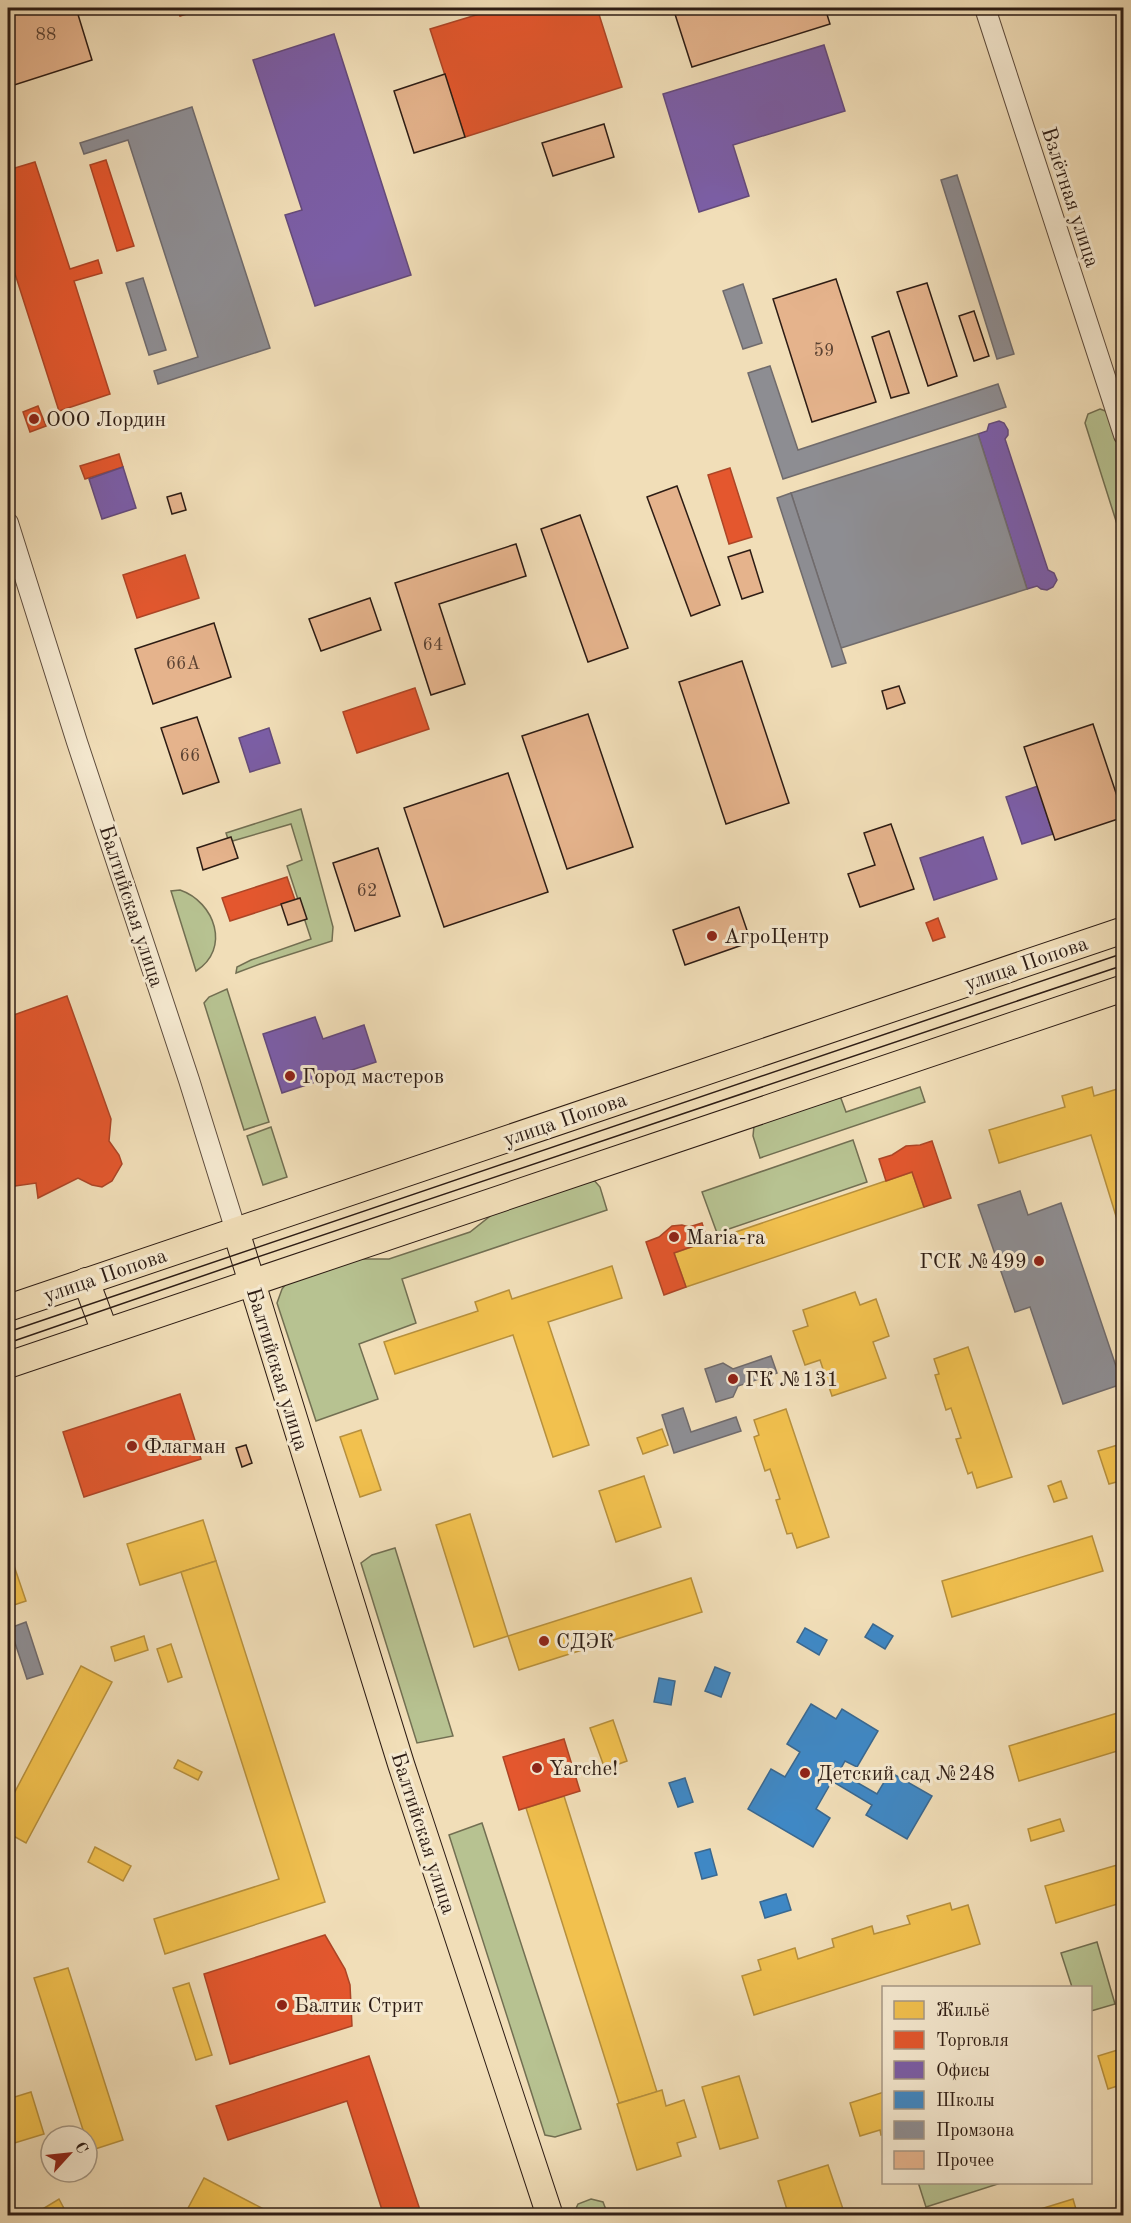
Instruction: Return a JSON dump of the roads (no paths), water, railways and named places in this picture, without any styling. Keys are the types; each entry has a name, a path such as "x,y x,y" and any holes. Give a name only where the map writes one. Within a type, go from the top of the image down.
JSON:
{"main road":[{"name":"улица Попова","path":"8,1308 1124,930"},
{"path":"8,1365 1124,988"},
{"name":"Балтийская улица","path":"236,1231 404,1774 550,2216"},
{"path":"86,1281 105,1332"}],"street":[{"name":"Взлётная улица","path":"985,8 1124,435"},
{"name":"Балтийская улица","path":"8,522 236,1231"}],"tram line":[{"path":"8,1332 1124,953"},
{"path":"8,1343 1124,965"}],"place":[{"name":"ООО Лордин","path":"34,419"},
{"name":"АгроЦентр","path":"712,936"},
{"name":"Город мастеров","path":"290,1076"},
{"name":"Maria-ra","path":"674,1237"},
{"name":"ГСК №499","path":"1039,1261"},
{"name":"ГК №131","path":"733,1379"},
{"name":"Флагман","path":"132,1446"},
{"name":"СДЭК","path":"544,1641"},
{"name":"Yarche!","path":"537,1768"},
{"name":"Детский сад №248","path":"805,1773"},
{"name":"Балтик Стрит","path":"282,2005"}]}
